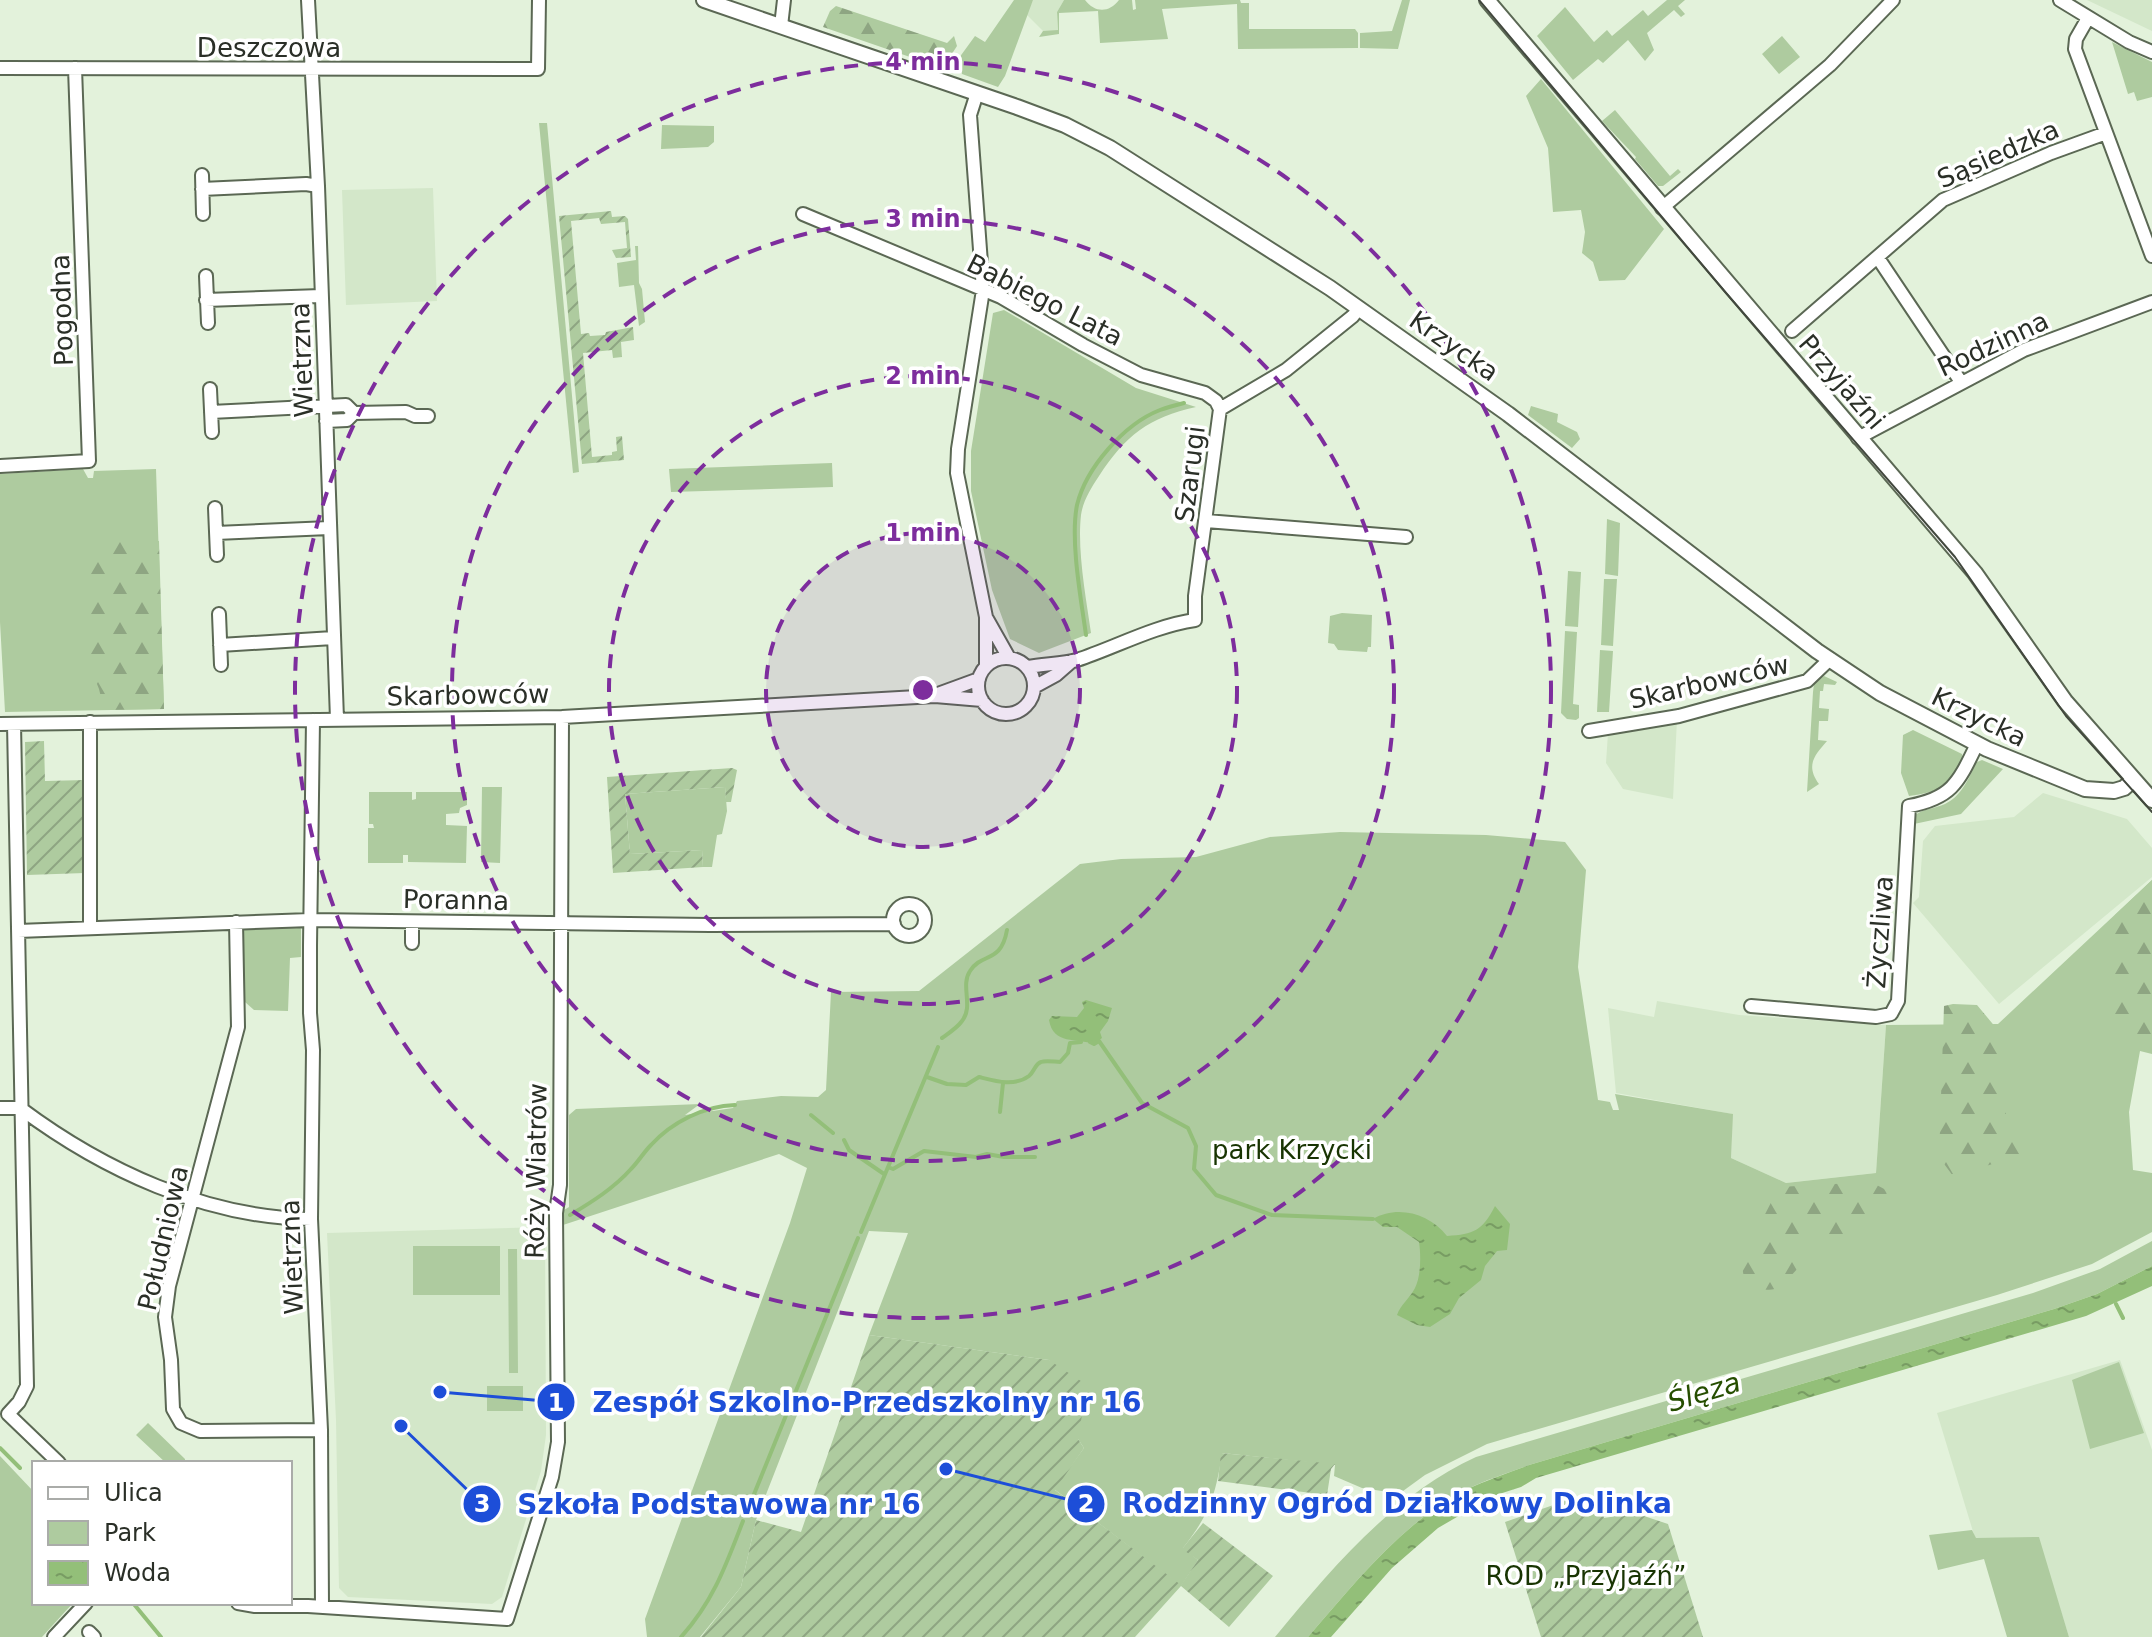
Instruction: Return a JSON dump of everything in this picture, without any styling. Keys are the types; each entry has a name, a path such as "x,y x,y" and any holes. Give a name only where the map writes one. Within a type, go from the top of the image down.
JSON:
{"street":[{"name":"Wietrzna","path":"308,0 318,186 337,719"},
{"name":"Deszczowa","path":"0,68 538,69 539,0"},
{"name":"Krzycka","path":"704,0 977,93 1065,125 1105,145 1359,308 1520,423 1830,659 1884,695 1977,744 2087,789 2114,791 2124,788 2133,780"},
{"path":"781,26 784,0"},
{"name":"Przyjaźni","path":"1487,0 1975,573 2065,701 2152,800"},
{"path":"1662,208 1830,65 1893,0"},
{"path":"2060,0 2129,42 2152,52"},
{"path":"2088,18 2076,39 2075,49 2152,256"},
{"name":"Pogodna","path":"0,466 89,461 75,68"},
{"path":"977,93 970,115 983,290 957,473 986,617 986,666"},
{"name":"Sąsiedzka","path":"1792,331 1952,195 2106,133"},
{"path":"202,175 203,214"},
{"path":"202,189 318,186"},
{"name":"Babiego Lata","path":"803,214 1001,297 1141,375 1205,393 1216,401 1220,409"},
{"path":"1878,258 1961,382"},
{"path":"206,276 208,323"},
{"path":"206,300 321,296"},
{"name":"Rodzinna","path":"1858,438 2024,350 2152,302"},
{"name":"Szarugi","path":"1072,661 1163,628 1195,620 1195,596 1220,409 1286,370 1359,308"},
{"path":"210,389 212,432"},
{"path":"211,412 346,405 354,413"},
{"path":"326,421 347,420 354,413 406,412 428,416"},
{"path":"215,508 217,555"},
{"path":"1206,521 1406,537"},
{"path":"216,533 329,528"},
{"path":"219,614 221,665"},
{"path":"986,617 1009,658 1028,667 1072,661"},
{"path":"220,645 333,638"},
{"path":"1009,658 993,661 986,666 979,679 982,700 997,713 1016,713 1031,700 1034,687 1028,667"},
{"name":"Skarbowców","path":"1589,731 1679,716 1807,681 1830,659"},
{"path":"1034,687 1056,675 1072,661"},
{"name":"Skarbowców","path":"935,696 979,679"},
{"name":"Skarbowców","path":"0,724 562,717 935,696 982,700"},
{"name":"Róży Wiatrów","path":"322,1607 507,1619 552,1477 558,1442 556,1213 560,1185 562,717"},
{"name":"Wietrzna","path":"313,720 311,1219 321,1430 322,1607"},
{"path":"90,722 90,926"},
{"path":"14,724 27,1386 8,1414 57,1461"},
{"name":"Życzliwa","path":"1751,1006 1876,1017 1894,1011 1898,1001 1909,806 1940,798 1955,787 1977,744"},
{"name":"Poranna","path":"18,931 310,920 894,924"},
{"name":"Południowa","path":"236,922 238,1027 169,1286 165,1317 175,1414 185,1426 200,1431 321,1430"},
{"path":"412,922 412,943"},
{"path":"0,1108 20,1108 132,1176 194,1199 247,1213 311,1219"},
{"path":"54,1637 84,1605"},
{"path":"249,1605 322,1607"}],"shaded area":[{"path":"1033,0 1064,0 1057,12 1058,31 1043,31 1026,14"},
{"path":"2087,0 2152,0 2152,31"},
{"path":"433,188 437,301 346,305 342,190"},
{"path":"1677,720 1673,799 1623,789 1606,763 1608,733"},
{"path":"2043,793 2127,819 2152,848 2152,877 1999,1004 1913,903 1919,897 1923,841 1935,826 2014,817"},
{"path":"1657,1001 1739,1015 1886,1025 1876,1173 1786,1183 1731,1158 1732,1114 1616,1093 1608,1008 1654,1017"},
{"path":"545,1227 546,1435 541,1471 502,1597 492,1604 348,1597 339,1588 336,1420 327,1233"},
{"path":"2120,1360 2152,1450 2152,1637 2069,1637 2038,1538 1975,1538 1937,1413"}],"green space":[{"path":"1014,0 1033,0 998,87 962,74 959,58 975,36 985,42"},
{"path":"1064,0 1085,0 1102,10 1119,0 1132,0 1133,10 1136,9 1135,0 1240,0 1241,3 1249,3 1249,29 1355,29 1358,48 1238,49 1237,4 1162,9 1168,39 1100,43 1098,11 1059,13 1059,34 1039,37 1043,31 1058,30 1057,12"},
{"path":"1402,0 1410,0 1398,49 1360,48 1360,33 1392,31"},
{"path":"1667,0 1685,0 1678,6 1685,14 1681,17 1674,10 1647,33 1654,50 1645,61 1628,40 1603,63 1598,59 1573,80 1537,36 1565,7 1594,42 1607,30 1612,36 1643,10 1648,16"},
{"path":"836,6 947,43 954,36 957,46 944,66 929,64 925,58 912,54 910,57 823,27 830,11"},
{"path":"1782,36 1800,57 1779,74 1762,54"},
{"path":"2112,42 2152,62 2152,97 2137,101 2134,92 2128,94"},
{"path":"1541,79 1664,229 1625,280 1599,281 1593,262 1582,253 1585,232 1581,210 1553,212 1548,148 1526,96"},
{"path":"1615,110 1670,176 1678,169 1681,172 1663,186 1658,186 1602,121"},
{"path":"539,123 547,123 579,472 573,473"},
{"path":"662,125 714,126 714,142 708,147 661,149"},
{"path":"611,211 612,217 625,216 628,219 631,257 616,258 612,250 627,248 625,222 601,224 599,218 571,221 581,334 605,335 606,332 633,327 634,340 621,342 622,357 613,358 612,350 583,353 592,457 612,455 617,451 616,437 622,436 624,460 582,464 559,216"},
{"path":"635,246 638,246 645,322 639,326 634,285 619,287 617,263 636,260"},
{"path":"1004,310 1136,388 1196,407 1165,416 1140,430 1119,450 1096,481 1084,505 1080,529 1091,633 1039,653 1010,639 992,590 971,491 971,451 993,313"},
{"path":"1531,406 1558,414 1557,422 1577,432 1580,439 1572,448 1528,415"},
{"path":"832,463 833,487 671,492 669,469"},
{"path":"83,469 88,478 93,478 94,471 156,469 164,709 5,712 0,622 0,474"},
{"path":"1607,519 1620,523 1618,576 1605,574"},
{"path":"112,529 125,532 127,539 159,541 164,709 104,710 91,669 90,542 111,540"},
{"path":"1568,571 1581,572 1578,627 1565,626"},
{"path":"1604,579 1617,579 1613,646 1601,645"},
{"path":"1342,613 1372,615 1371,647 1367,652 1338,650 1334,644 1328,643 1330,616"},
{"path":"1565,631 1577,632 1573,704 1579,705 1579,718 1576,720 1567,719 1561,713"},
{"path":"1600,650 1613,651 1609,712 1597,712"},
{"path":"1824,676 1837,682 1835,685 1824,684 1823,691 1820,691 1819,708 1829,709 1828,721 1819,721 1818,740 1827,741 1812,766 1819,784 1807,792 1814,684"},
{"path":"1913,730 1962,754 1963,758 1954,775 1943,786 1909,796 1901,773 1903,735"},
{"path":"44,741 45,781 86,780 85,873 27,875 25,742"},
{"path":"1982,760 2003,769 1961,814 1914,824 1914,816 1918,813 1945,804 1956,796 1977,762"},
{"path":"737,770 731,802 726,802 725,787 625,794 630,854 702,850 703,867 613,873 607,777"},
{"path":"482,787 502,787 500,863 481,862"},
{"path":"725,787 727,811 722,834 717,835 712,867 703,867 702,850 630,854 625,794"},
{"path":"369,792 412,792 412,800 416,799 416,792 467,792 467,805 460,808 459,813 446,814 446,825 467,826 466,863 408,862 408,855 403,855 403,863 368,863 368,828 374,828 373,824 369,824"},
{"name":"park Krzycki","path":"1340,832 1486,835 1565,842 1586,870 1578,967 1598,1100 1610,1102 1613,1110 1619,1110 1615,1094 1733,1114 1731,1158 1786,1183 1876,1173 1886,1025 1998,1024 2152,880 2152,1054 2140,1051 2129,1112 2133,1170 2152,1173 2152,1232 2092,1264 1997,1295 1487,1444 1395,1493 1362,1488 1334,1476 1335,1465 1222,1453 1210,1504 1183,1548 1198,1560 1181,1586 1054,1489 1084,1448 1049,1360 869,1335 908,1233 869,1231 756,1520 741,1587 700,1637 647,1637 645,1619 790,1223 807,1168 779,1154 563,1225 564,1210 569,1207 569,1115 576,1109 700,1104 685,1115 733,1108 737,1101 781,1096 818,1097 826,1090 831,992 919,991 1080,864 1121,859 1196,857 1270,837"},
{"path":"2152,880 2151,1044 2115,1040 2115,915"},
{"path":"299,925 301,957 290,958 288,1011 254,1010 245,1002 242,931 246,927"},
{"path":"1977,1005 1997,1029 2008,1124 2022,1155 1953,1176 1939,1157 1944,1006"},
{"path":"1871,1182 1888,1191 1861,1242 1830,1242 1810,1229 1797,1237 1799,1267 1781,1286 1770,1290 1745,1283 1741,1261 1779,1187"},
{"path":"2152,1241 2152,1266 2097,1294 1529,1465 1473,1486 1420,1519 1400,1537 1308,1637 1275,1637 1366,1535 1417,1492 1476,1457 2033,1293 2100,1269"},
{"path":"413,1246 500,1246 500,1295 413,1295"},
{"path":"508,1249 517,1249 518,1373 509,1373"},
{"path":"869,1335 1049,1360 1087,1385 1078,1439 1084,1448 1055,1490 1181,1585 1198,1560 1182,1549 1203,1523 1273,1576 1229,1627 1181,1586 1135,1637 701,1637 741,1587 756,1520 801,1532"},
{"path":"2119,1362 2144,1433 2090,1449 2072,1380"},
{"path":"487,1386 523,1386 523,1411 487,1411"},
{"path":"148,1423 185,1461 164,1461 136,1435"},
{"path":"1221,1453 1335,1464 1331,1469 1327,1495 1218,1481"},
{"path":"0,1456 32,1490 32,1605 71,1605 42,1637 0,1637"},
{"name":"ROD „Przyjaźń”","path":"1582,1495 1591,1506 1600,1504 1604,1518 1635,1513 1668,1524 1703,1637 1541,1637 1505,1522"},
{"path":"1972,1530 1976,1538 2039,1537 2069,1637 2007,1637 1984,1559 1938,1570 1929,1535"}],"water":[{"path":"1086,1000 1112,1008 1100,1032 1102,1038 1094,1044 1067,1039 1055,1033 1049,1020 1052,1016 1077,1017 1084,1008 1082,1002"},
{"path":"1495,1206 1510,1224 1507,1250 1497,1251 1485,1266 1481,1280 1459,1298 1450,1314 1430,1327 1417,1325 1397,1315 1417,1283 1419,1242 1397,1227 1383,1227 1373,1219 1392,1213 1412,1214 1431,1222 1447,1236 1476,1230"},
{"path":"2152,1266 2152,1286 2086,1316 1536,1478 1521,1487 1493,1496 1438,1528 1392,1568 1331,1637 1308,1637 1400,1537 1420,1519 1473,1486 1529,1465 2054,1309 2097,1294"}],"waterway":[{"path":"1086,635 1075,535 1077,505 1082,491 1098,462 1120,436 1146,417 1184,403"},
{"path":"942,1038 958,1026 965,1015 966,983 970,971 980,961 996,953 1007,930"},
{"path":"1090,1042 1094,1044 1099,1041 1142,1103 1188,1128 1196,1146 1194,1169 1216,1195 1272,1215 1373,1219"},
{"path":"927,1077 947,1084 966,1085 979,1077 1017,1081 1029,1076 1041,1062 1060,1062 1068,1053 1070,1043 1081,1042"},
{"path":"861,1232 938,1047"},
{"path":"1000,1112 1003,1083"},
{"path":"570,1215 617,1182 659,1137 679,1122 712,1108 735,1105"},
{"path":"811,1115 833,1133"},
{"path":"844,1140 849,1150 884,1174"},
{"path":"888,1167 893,1169 924,1151 976,1157 987,1154 1035,1157"},
{"path":"748,1509 858,1238"},
{"path":"2116,1304 2123,1318"},
{"path":"0,1448 20,1468"},
{"path":"681,1637 710,1597 743,1521"},
{"path":"135,1605 161,1637"}],"tram line":[{"path":"1479,0 1726,293 1955,557 2066,716 2152,812"}],"place":[{"name":"Zespół Szkolno-Przedszkolny nr 16","path":"440,1392"},
{"name":"Szkoła Podstawowa nr 16","path":"401,1426"},
{"name":"Rodzinny Ogród Działkowy Dolinka","path":"946,1469"}],"water label":[{"name":"Ślęza","path":"1704,1392"}]}
